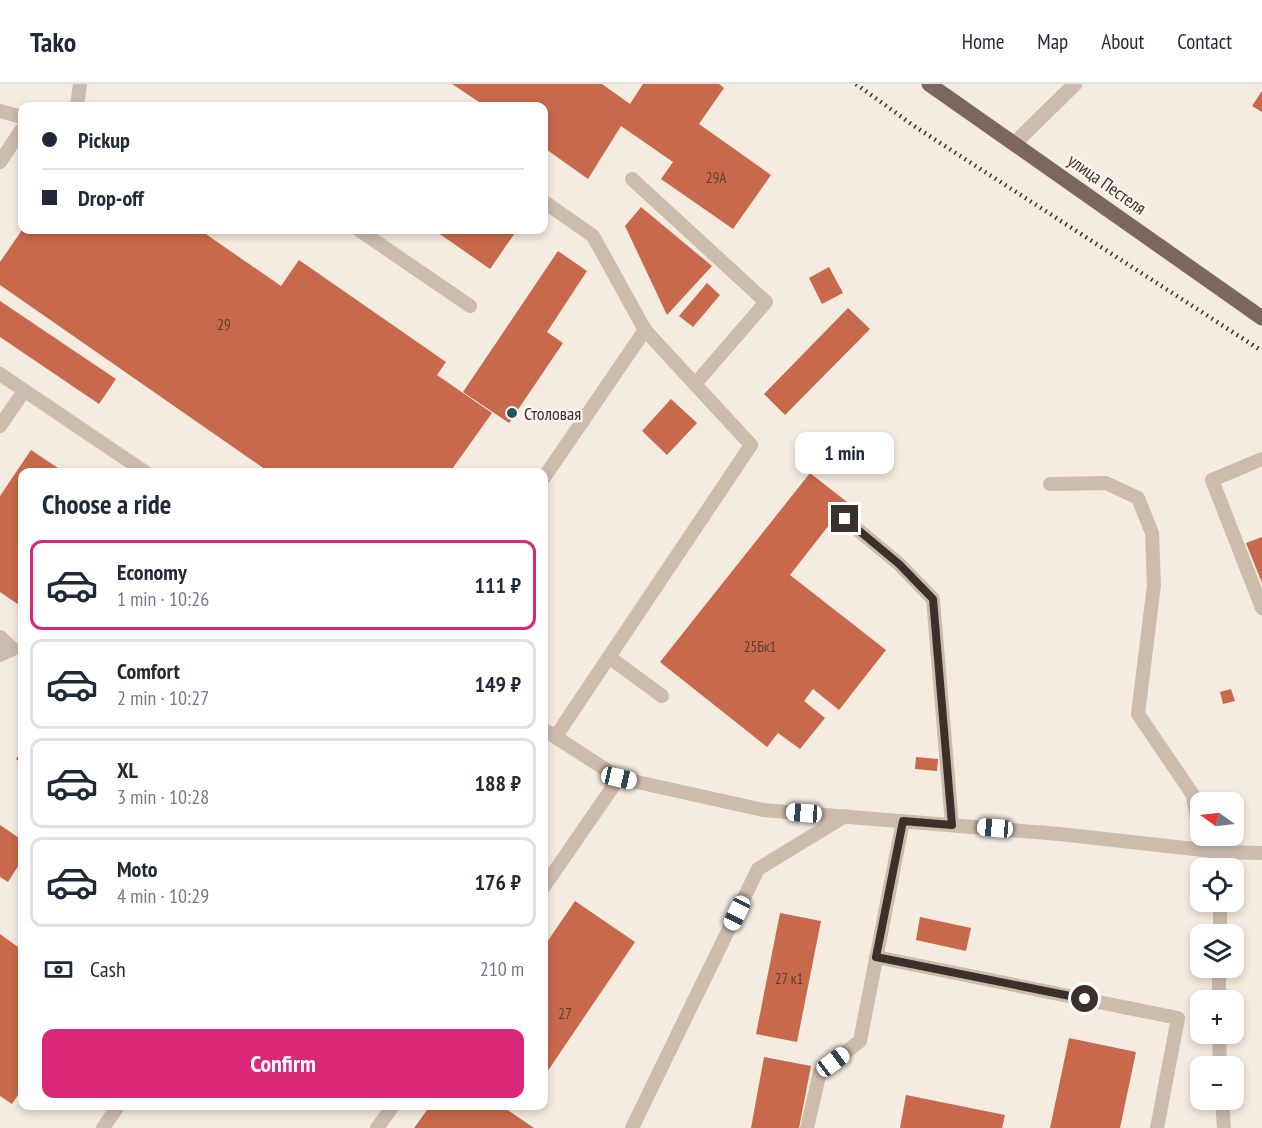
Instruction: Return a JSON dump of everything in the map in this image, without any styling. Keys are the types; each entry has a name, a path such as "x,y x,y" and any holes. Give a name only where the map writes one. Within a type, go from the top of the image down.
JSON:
{"main road":[{"name":"улица Пестеля","path":"929,84 1262,318"}],"street":[{"path":"1015,143 1075,84"}],"lane":[{"path":"78,102 80,84"},
{"path":"0,111 18,116"},
{"path":"0,162 18,135"},
{"path":"632,179 766,302 696,384"},
{"path":"548,204 593,236 645,330 751,445 556,736"},
{"path":"365,234 470,306"},
{"path":"548,472 645,330"},
{"path":"0,374 139,468"},
{"path":"0,426 24,391"},
{"path":"1262,459 1212,480 1262,608"},
{"path":"1050,484 1106,483 1138,498 1152,533 1154,585 1138,714 1193,795 1202,849"},
{"path":"845,519 899,564 933,599 952,825"},
{"path":"0,638 12,653"},
{"path":"609,657 663,696"},
{"path":"548,732 619,778 763,810 1060,834 1221,852 1262,853"},
{"path":"548,881 619,778"},
{"path":"632,1128 758,869 845,816"},
{"path":"807,1128 820,1072 860,1041 903,821"},
{"path":"1221,852 1221,858"},
{"path":"876,957 1178,1018 1157,1128"},
{"path":"103,1128 115,1110"},
{"path":"377,1128 390,1110"},
{"path":"1223,1110 1224,1128"}],"building":[{"path":"452,84 602,84 630,104 643,84 719,84 724,88 699,124 771,175 733,229 661,179 673,162 621,126 588,179 548,151 548,102 479,102"},
{"path":"1262,91 1262,112 1252,106"},
{"path":"641,207 712,266 667,315 625,226"},
{"path":"19,234 206,234 281,286 299,260 446,362 437,375 492,413 453,468 263,468 0,285 0,262"},
{"path":"440,234 514,234 490,269"},
{"path":"558,251 587,271 547,332 563,343 509,423 463,392"},
{"path":"829,267 843,293 822,304 809,278"},
{"path":"707,283 720,295 693,327 679,316"},
{"path":"0,301 116,379 99,404 0,337"},
{"path":"848,308 870,329 785,415 764,394"},
{"path":"671,399 697,423 667,455 642,431"},
{"path":"31,450 58,468 19,468"},
{"path":"18,469 18,604 0,592 0,496"},
{"path":"810,473 847,502 790,575 886,650 839,710 813,689 804,701 825,718 800,749 778,733 767,747 660,662"},
{"path":"1262,537 1262,583 1246,543"},
{"path":"1231,689 1235,701 1223,704 1220,692"},
{"path":"916,757 938,759 937,771 915,769"},
{"path":"0,825 18,837 18,866 8,882 0,877"},
{"path":"575,901 635,942 548,1071 548,941"},
{"path":"780,913 821,921 797,1042 756,1034"},
{"path":"920,917 971,928 966,951 916,940"},
{"path":"0,934 18,947 18,1095 12,1104 0,1096"},
{"path":"1069,1038 1136,1052 1120,1128 1050,1128"},
{"path":"764,1057 811,1066 799,1128 751,1128"},
{"path":"906,1095 1005,1115 1002,1128 900,1128"},
{"path":"427,1110 508,1110 534,1128 414,1128"}],"railway":[{"path":"856,84 914,126 1262,351"}],"place":[{"name":"Столовая","path":"512,413"}],"route":[{"path":"845,519 899,564 933,599 952,825 903,821 876,957 1085,999"}]}
